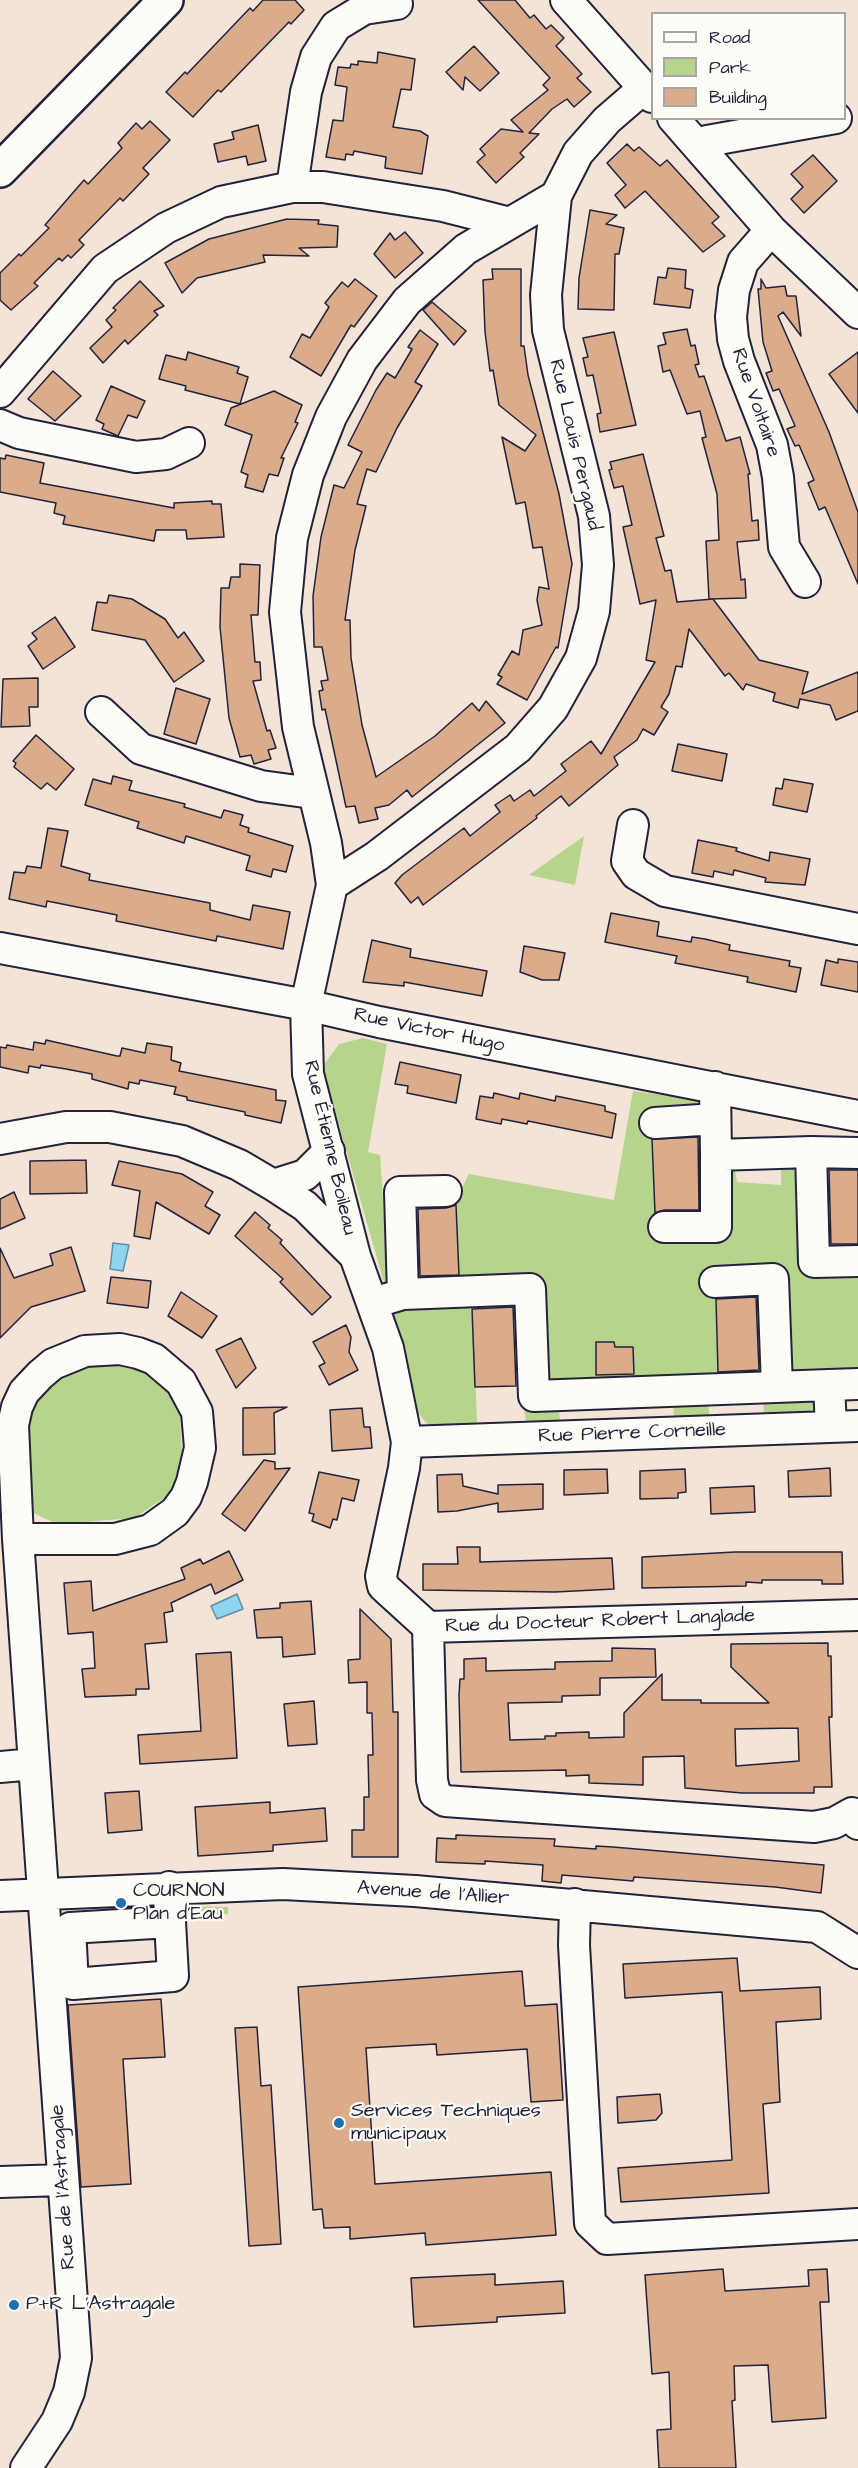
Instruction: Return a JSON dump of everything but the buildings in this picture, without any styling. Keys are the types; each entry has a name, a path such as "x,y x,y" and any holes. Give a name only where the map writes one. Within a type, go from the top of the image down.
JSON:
{"main road":[{"path":"0,170 166,0"}],"street":[{"path":"566,0 648,93"},
{"path":"292,187 306,93 316,57 336,26 364,9 398,4"},
{"name":"Rue Louis Pergaud","path":"332,885 378,856 518,748 553,708 581,658 594,611 598,565 594,516 548,330 546,295 556,196 578,153 607,120 648,93"},
{"path":"675,120 771,230 858,312"},
{"path":"699,146 707,141 825,120"},
{"path":"0,392 105,269 134,247 166,228 221,202 292,187 323,187 443,206 510,223"},
{"path":"306,1005 332,885 326,843 298,728 285,612 292,538 308,475 331,417 362,360 408,301 466,249 556,196"},
{"name":"Rue Voltaire","path":"771,230 742,262 734,290 731,316 733,339 739,361 772,445 778,477 784,547 805,582"},
{"path":"0,425 19,433 136,457 166,454 189,443"},
{"path":"101,712 141,748 261,786 312,793"},
{"path":"633,825 627,861 636,874 665,891 858,929"},
{"name":"Rue Victor Hugo","path":"0,948 306,1005 379,1022 858,1116"},
{"name":"Rue Étienne Boileau","path":"306,1005 308,1074 355,1256 388,1348 407,1442 404,1468 381,1576 383,1586 428,1627"},
{"path":"664,1227 717,1227 714,1087"},
{"path":"655,1123 715,1119"},
{"name":"Rue Étienne Boileau","path":"0,1139 66,1127 110,1127 182,1140 239,1164 305,1206 355,1256"},
{"path":"273,1185 305,1175 329,1152"},
{"path":"716,1155 811,1152 858,1154"},
{"path":"811,1152 813,1262 858,1261"},
{"path":"403,1294 400,1192 446,1191"},
{"path":"716,1282 773,1279 777,1387"},
{"path":"373,1303 403,1294 530,1289 534,1396 844,1384 844,1426"},
{"path":"18,1539 115,1539 150,1530 175,1512 189,1490 200,1448 197,1412 181,1382 154,1359 120,1349 85,1351 71,1355 40,1375 24,1392 12,1425 18,1539 44,1893"},
{"name":"Rue Pierre Corneille","path":"407,1442 844,1426"},
{"name":"Rue du Docteur Robert Langlade","path":"856,1811 834,1823 814,1827 445,1801 435,1794 432,1780 428,1627 858,1615"},
{"path":"0,1767 34,1764"},
{"name":"Avenue de l'Allier","path":"0,1896 169,1887 283,1884 575,1904 817,1927 858,1953"},
{"path":"169,1887 170,1922"},
{"name":"Rue de l'Astragale","path":"26,2468 57,2421 69,2392 76,2358 44,1893"},
{"path":"575,1904 574,1946 590,2223 607,2239 858,2224"},
{"path":"0,2182 63,2180"}],"green space":[{"path":"584,836 575,885 529,875"},
{"path":"363,1038 387,1044 368,1152 380,1155 389,1287 385,1286 324,1073 325,1063 339,1044"},
{"path":"633,1091 703,1101 701,1108 652,1106 650,1110 655,1216 706,1238 726,1177 734,1166 737,1182 781,1185 781,1166 793,1169 800,1179 806,1273 858,1274 858,1367 855,1372 800,1375 790,1366 787,1268 715,1276 718,1378 545,1388 542,1290 459,1284 456,1200 469,1174 614,1200"},
{"path":"469,1304 473,1321 477,1423 526,1421 524,1408 559,1406 560,1423 674,1417 673,1399 708,1397 709,1416 764,1414 763,1395 803,1393 816,1401 812,1418 431,1428 415,1410 392,1313 402,1307"},
{"path":"117,1359 158,1377 180,1413 182,1457 173,1492 134,1518 57,1524 29,1511 26,1429 37,1398 77,1366"},
{"path":"184,1906 228,1907 228,1914 181,1918"}],"water":[{"path":"113,1243 129,1245 123,1271 110,1269"},
{"path":"237,1594 243,1609 217,1619 211,1606"}],"place":[{"name":"COURNON Plan d'Eau","path":"121,1903"},
{"name":"Services Techniques municipaux","path":"339,2123"},
{"name":"P+R L'Astragale","path":"14,2305"}]}
